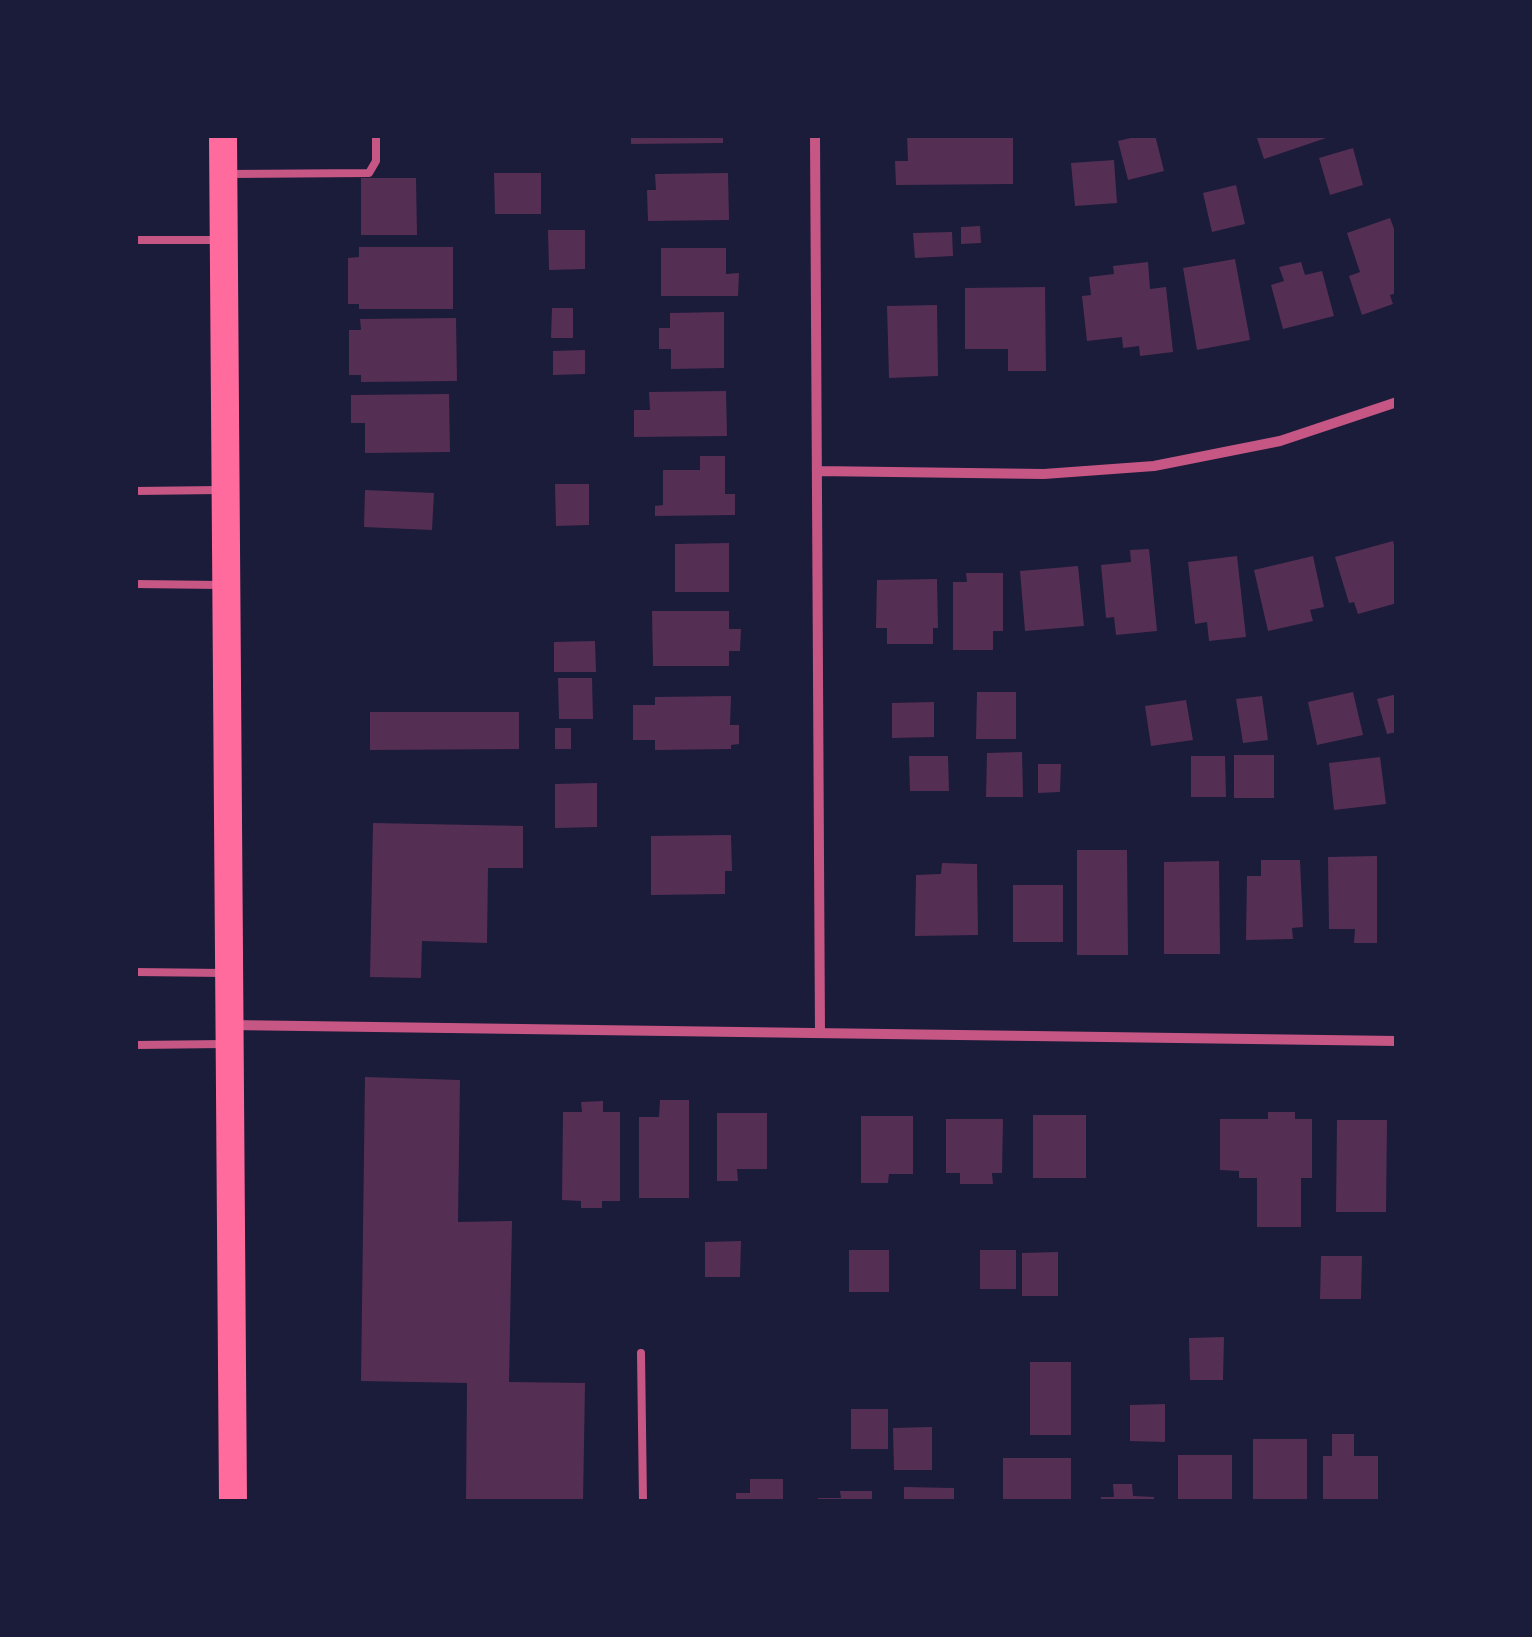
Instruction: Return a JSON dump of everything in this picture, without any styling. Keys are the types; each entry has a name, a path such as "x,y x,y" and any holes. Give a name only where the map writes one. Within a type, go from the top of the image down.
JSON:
{"highway":[{"path":"222,135 233,1502"}],"street":[{"path":"816,135 820,1034"},
{"path":"817,472 1025,474 1141,467 1268,444 1346,422 1397,402"},
{"path":"228,1034 820,1034 1397,1041"}],"lane":[{"path":"223,174 369,172 376,161 376,135"},
{"path":"135,240 223,240"},
{"path":"135,491 224,490"},
{"path":"135,584 225,585"},
{"path":"135,972 228,974"},
{"path":"135,1044 228,1034"},
{"path":"641,1353 643,1502"}],"building":[{"path":"631,135 723,135 723,143 631,144"},
{"path":"907,135 1013,135 1013,184 896,185 895,161 908,161"},
{"path":"1155,135 1164,171 1128,180 1118,141"},
{"path":"1256,135 1332,135 1332,136 1264,159"},
{"path":"1353,148 1363,185 1330,195 1319,158"},
{"path":"1114,160 1117,203 1075,206 1071,163"},
{"path":"494,173 541,173 541,214 495,214"},
{"path":"728,173 729,220 648,221 647,190 656,190 655,174"},
{"path":"361,178 416,178 417,235 361,235"},
{"path":"1236,185 1245,224 1212,232 1203,193"},
{"path":"1390,218 1397,237 1397,293 1390,295 1393,304 1362,315 1349,276 1360,272 1347,233"},
{"path":"980,226 981,243 961,244 961,227"},
{"path":"548,230 585,230 585,269 549,270"},
{"path":"952,232 953,256 915,258 913,233"},
{"path":"359,247 453,247 453,309 359,309 359,304 348,304 348,258 359,257"},
{"path":"661,248 726,248 726,274 739,273 738,296 661,296"},
{"path":"1235,259 1250,340 1197,350 1183,268"},
{"path":"1148,262 1150,289 1166,287 1173,352 1140,356 1139,346 1123,348 1122,337 1087,341 1082,296 1091,295 1089,277 1114,274 1113,266"},
{"path":"1301,262 1305,275 1322,271 1334,316 1283,329 1271,285 1284,281 1279,267"},
{"path":"1045,287 1046,371 1008,371 1008,349 965,349 965,288"},
{"path":"937,305 938,376 889,378 887,306"},
{"path":"552,308 573,308 573,338 551,338"},
{"path":"724,312 724,368 671,369 671,349 659,349 659,328 670,328 670,313"},
{"path":"456,318 457,381 361,382 361,375 349,375 349,330 361,330 360,319"},
{"path":"585,350 585,374 553,375 553,351"},
{"path":"726,391 727,436 634,437 634,410 650,410 649,392"},
{"path":"449,394 450,452 365,453 365,423 351,423 351,395"},
{"path":"700,456 725,456 725,494 735,494 735,515 655,516 655,506 663,505 663,470 700,470"},
{"path":"555,484 589,484 589,525 556,526"},
{"path":"365,490 434,493 432,530 364,527"},
{"path":"1393,541 1397,556 1397,603 1358,614 1354,602 1349,603 1335,557"},
{"path":"729,543 729,592 675,592 675,544"},
{"path":"1149,549 1157,631 1116,635 1114,617 1106,618 1101,565 1131,562 1130,550"},
{"path":"1237,556 1246,637 1209,641 1207,622 1195,624 1188,562"},
{"path":"1313,556 1324,607 1310,610 1313,621 1268,631 1254,570"},
{"path":"1078,566 1084,626 1025,631 1020,571"},
{"path":"966,573 1003,573 1003,631 993,631 993,650 953,650 953,582 967,582"},
{"path":"937,579 938,628 933,628 933,644 887,644 887,628 876,628 877,580"},
{"path":"652,611 729,611 729,629 741,629 740,651 729,651 729,666 653,666"},
{"path":"595,641 596,672 554,672 554,642"},
{"path":"558,678 592,678 593,719 559,719"},
{"path":"977,692 1016,692 1016,739 976,739"},
{"path":"1353,692 1363,735 1317,745 1308,702"},
{"path":"1397,694 1397,732 1387,734 1377,699"},
{"path":"731,696 730,725 739,725 739,744 731,745 731,749 655,750 655,740 633,740 633,705 655,705 655,697"},
{"path":"1262,696 1268,740 1243,743 1236,699"},
{"path":"1186,700 1193,740 1151,746 1145,706"},
{"path":"934,702 934,737 892,738 892,703"},
{"path":"370,712 519,712 519,749 370,750"},
{"path":"555,728 571,728 571,749 555,749"},
{"path":"1022,752 1023,797 986,797 987,753"},
{"path":"1234,755 1274,755 1274,798 1234,798"},
{"path":"909,756 948,756 949,791 910,791"},
{"path":"1191,756 1225,756 1226,797 1191,797"},
{"path":"1380,757 1386,804 1334,810 1329,763"},
{"path":"1038,764 1061,764 1060,792 1038,793"},
{"path":"597,783 597,827 555,828 555,784"},
{"path":"373,823 523,826 523,868 488,868 487,943 422,941 421,978 370,977"},
{"path":"731,835 732,871 725,871 725,894 651,895 651,836"},
{"path":"1077,850 1127,850 1128,955 1077,955"},
{"path":"1377,856 1377,943 1354,943 1355,929 1329,929 1328,857"},
{"path":"1261,860 1300,860 1303,927 1292,928 1293,939 1246,940 1247,876 1261,876"},
{"path":"1219,861 1220,954 1164,954 1164,862"},
{"path":"942,863 977,864 978,935 915,936 916,875 941,874"},
{"path":"1013,885 1063,885 1063,942 1013,942"},
{"path":"365,1077 460,1080 458,1222 512,1221 509,1382 585,1383 583,1502 466,1502 467,1383 361,1381"},
{"path":"660,1100 689,1100 689,1198 639,1198 639,1117 659,1117"},
{"path":"603,1101 603,1112 620,1112 620,1201 602,1201 602,1208 581,1208 581,1201 562,1200 563,1112 582,1112 581,1102"},
{"path":"1268,1112 1295,1112 1295,1119 1312,1119 1312,1178 1301,1178 1301,1227 1257,1227 1257,1178 1239,1178 1239,1171 1220,1170 1220,1119 1268,1119"},
{"path":"717,1113 767,1113 767,1169 737,1169 738,1181 717,1181"},
{"path":"1033,1115 1086,1115 1086,1178 1033,1178"},
{"path":"861,1116 913,1116 913,1174 889,1174 888,1183 861,1183"},
{"path":"946,1119 1003,1119 1002,1173 992,1173 993,1184 960,1184 960,1173 946,1173"},
{"path":"1337,1120 1387,1120 1386,1212 1336,1212"},
{"path":"741,1241 740,1277 705,1277 705,1242"},
{"path":"849,1250 889,1250 889,1292 849,1292"},
{"path":"980,1250 1016,1250 1016,1289 980,1289"},
{"path":"1058,1252 1058,1296 1022,1296 1022,1253"},
{"path":"1321,1256 1362,1256 1361,1299 1320,1299"},
{"path":"1224,1337 1223,1380 1190,1380 1189,1338"},
{"path":"1030,1362 1071,1362 1071,1435 1030,1435"},
{"path":"1165,1404 1165,1442 1130,1441 1130,1405"},
{"path":"851,1409 888,1409 888,1449 851,1449"},
{"path":"932,1427 932,1470 894,1470 893,1428"},
{"path":"1332,1434 1354,1434 1354,1456 1378,1456 1378,1502 1323,1502 1323,1456 1332,1456"},
{"path":"1253,1439 1307,1439 1307,1502 1253,1502"},
{"path":"1178,1455 1232,1455 1232,1502 1178,1502"},
{"path":"1003,1458 1071,1458 1071,1502 1003,1502"},
{"path":"750,1479 783,1479 783,1502 736,1502 736,1493 750,1493"},
{"path":"1113,1484 1132,1484 1133,1496 1154,1497 1154,1502 1101,1502 1101,1497 1114,1497"},
{"path":"904,1487 954,1488 954,1502 904,1502"},
{"path":"840,1491 872,1491 872,1502 818,1502 818,1498 841,1498"}]}
